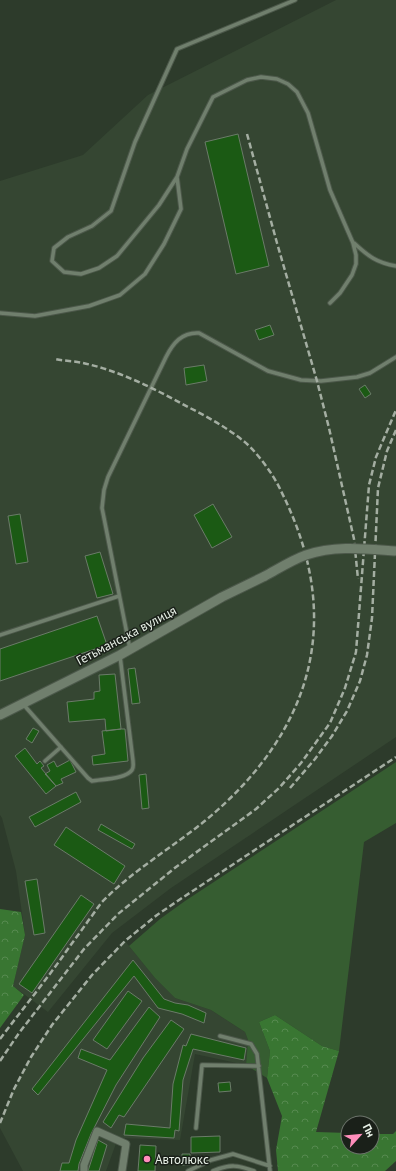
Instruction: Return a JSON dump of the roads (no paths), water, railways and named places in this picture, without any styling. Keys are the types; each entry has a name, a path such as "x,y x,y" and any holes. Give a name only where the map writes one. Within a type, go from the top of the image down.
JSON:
{"street":[{"name":"Гетьманська вулиця","path":"0,715 120,655 222,597 305,555 324,550 346,548 396,551"},
{"path":"84,1171 84,1165 97,1131 126,1144 122,1171"}],"lane":[{"path":"295,0 177,49 136,142 111,211 92,226 68,237 54,248 52,261 64,272 81,274 99,268 117,256 159,205 177,177 187,149 213,97 247,80 261,77 277,79 288,84 297,92 308,113 330,190 353,242 356,255 356,264 352,275 340,293 330,302"},
{"path":"0,313 35,316 89,306 120,295 145,274 168,237 181,209 177,177"},
{"path":"353,242 372,259 382,264 396,266"},
{"path":"130,649 102,508 104,490 108,477 162,364 171,347 177,340 191,333 199,333 268,372 301,380 321,381 370,373 396,357"},
{"path":"0,635 119,596"},
{"path":"23,704 92,781 124,776 133,768 133,761 120,655"},
{"path":"44,760 61,747"},
{"path":"220,1036 251,1044 258,1054 270,1171"},
{"path":"196,1128 202,1065 259,1066"},
{"path":"188,1171 211,1160 233,1154 270,1166"},
{"path":"213,1171 223,1167 239,1166 254,1171"}],"railway":[{"path":"247,134 329,428 354,539 358,579"},
{"path":"0,1039 102,902 126,880 206,820 243,785 272,748 294,710 308,669 314,627 311,583 301,538 278,485 264,463 252,449 241,439 215,422 137,381 97,366 55,359"},
{"path":"0,1061 19,1033 84,949 118,914 176,867 256,809 279,788 301,763 330,723 345,688 356,652 369,485 376,457 396,410"},
{"path":"290,788 315,759 332,736 347,711 360,681 367,655 372,618 378,488 387,451 396,430"},
{"path":"0,1123 14,1089 31,1057 52,1025 92,975 125,941 157,915 182,898 396,757"}],"place":[{"name":"Автолюкс","path":"147,1159"}]}
